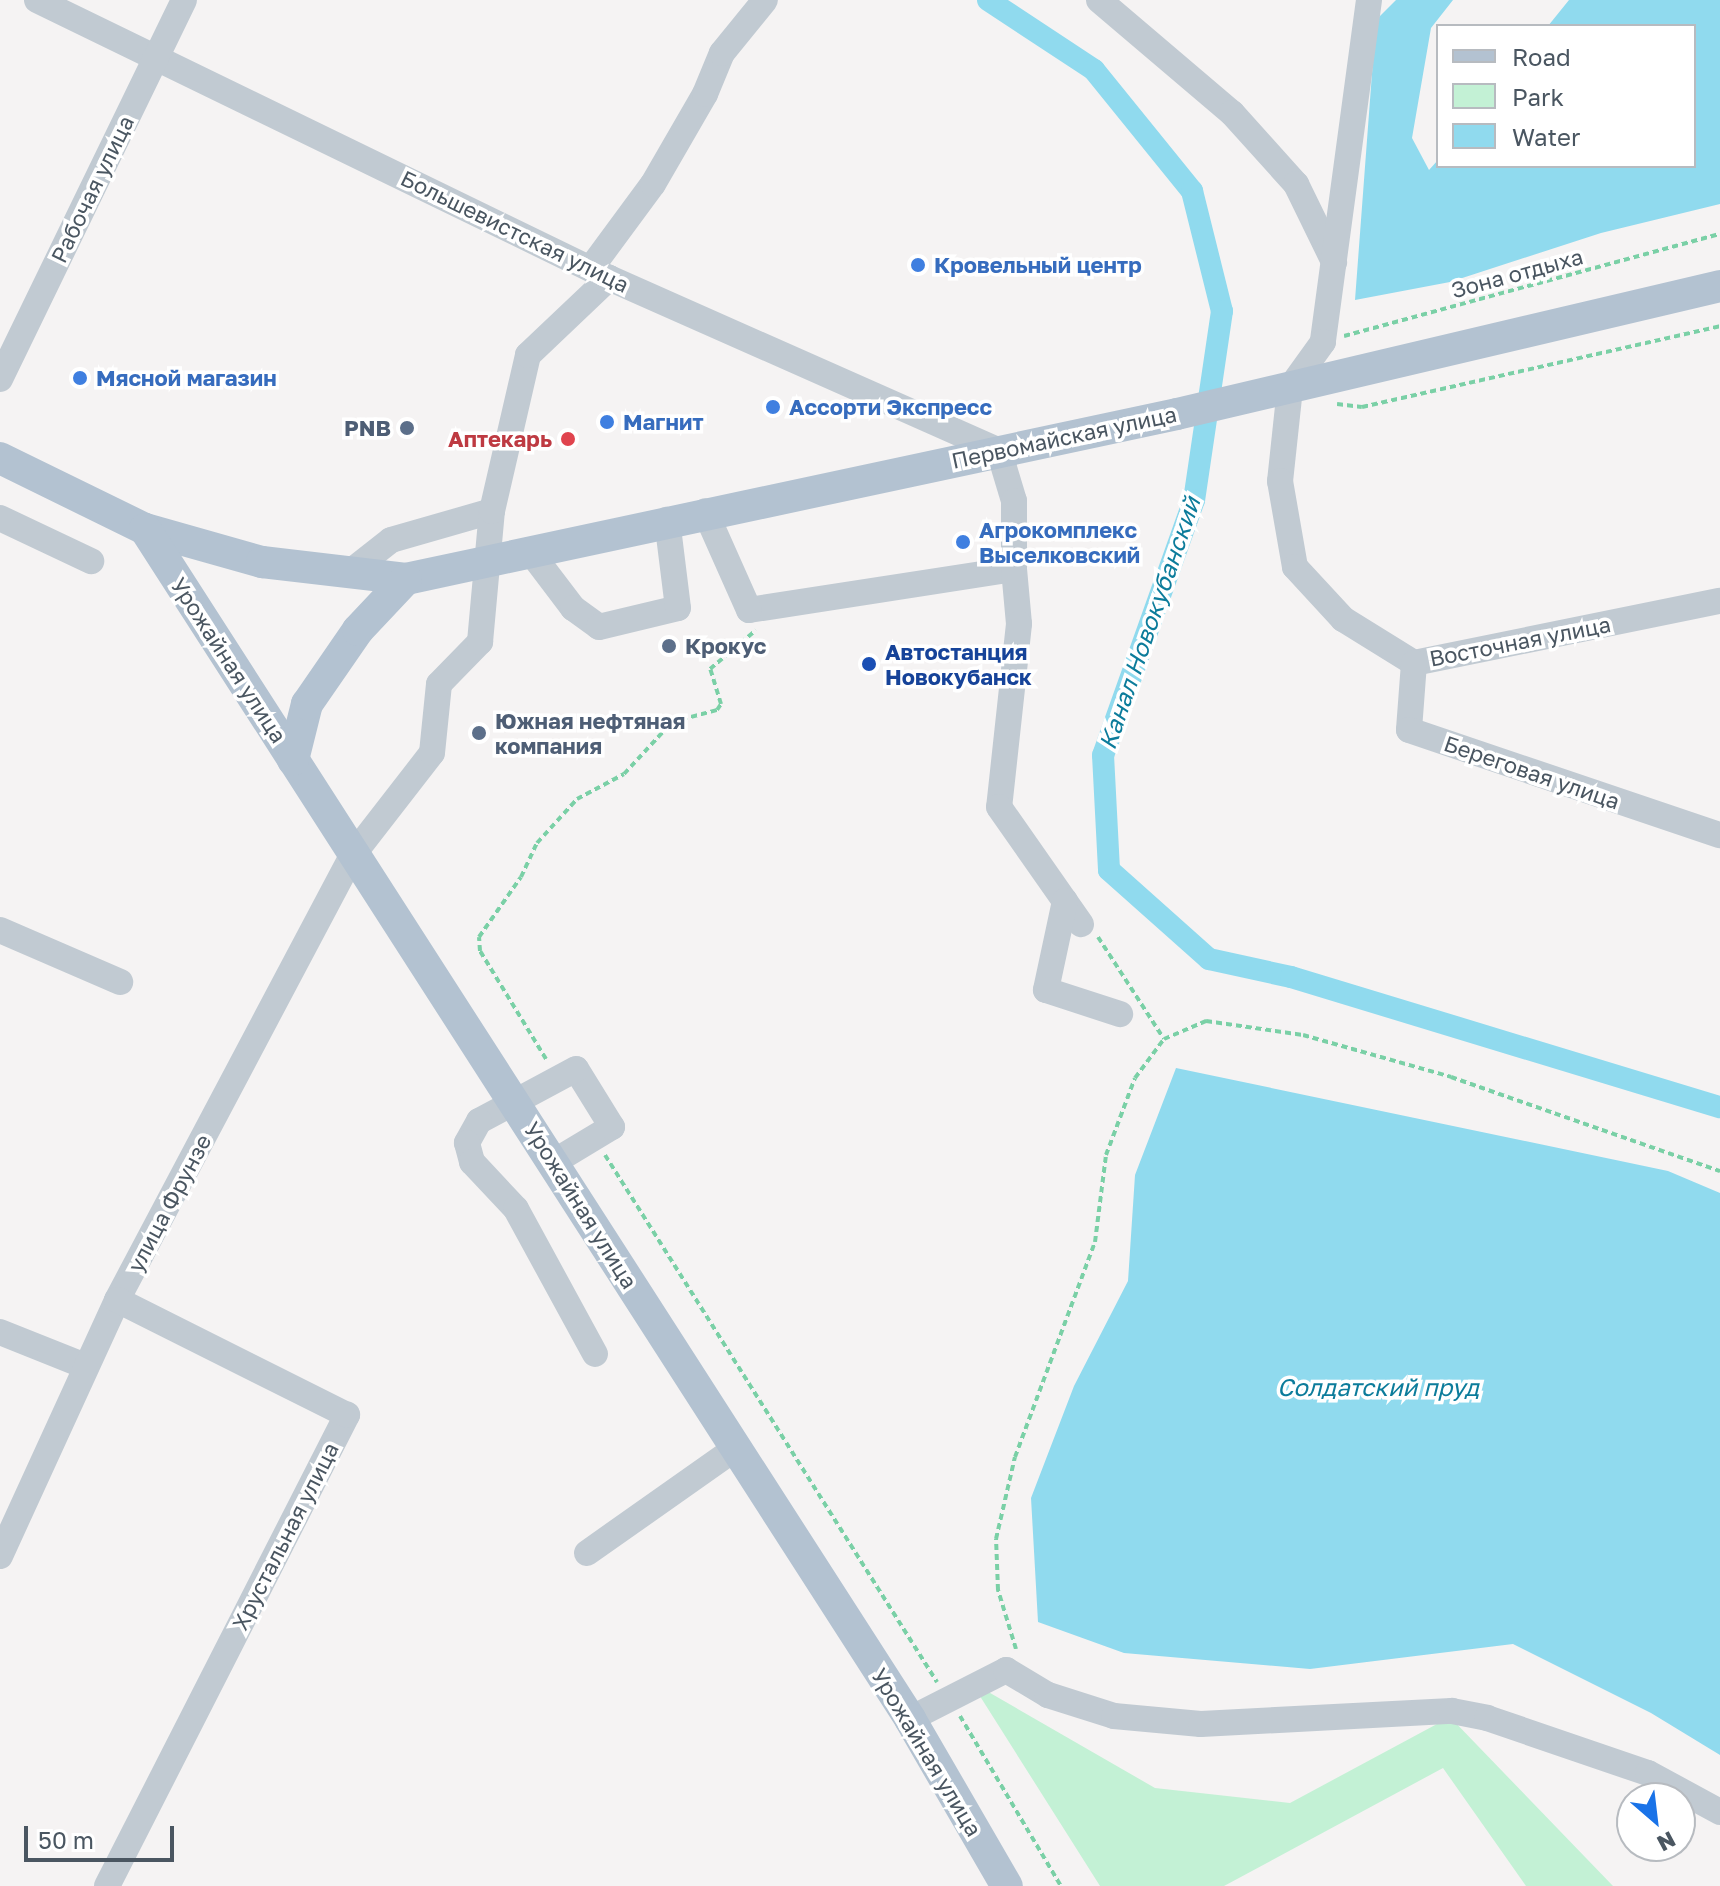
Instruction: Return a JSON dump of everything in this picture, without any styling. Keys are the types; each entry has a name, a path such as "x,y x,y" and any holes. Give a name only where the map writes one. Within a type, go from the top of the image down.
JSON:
{"main road":[{"name":"Первомайская улица","path":"0,458 145,529 262,562 406,579 705,511 1255,396 1289,397 1720,286"},
{"name":"Урожайная улица","path":"145,529 352,856 517,1102 552,1163 910,1719 1007,1886"},
{"path":"293,760 307,704 358,630 406,579"}],"street":[{"name":"Большевистская улица","path":"37,0 600,273 999,451"},
{"name":"Рабочая улица","path":"0,379 184,0"},
{"name":"улица Фрунзе","path":"0,1556 117,1300 352,856 432,753 439,684 480,642 492,511 528,355 600,273 705,94 722,53 765,0"},
{"path":"1099,0 1151,41 1253,137 1296,184 1334,262"},
{"path":"1289,397 1323,342 1369,0"},
{"name":"Восточная улица","path":"1289,397 1280,481 1295,567 1343,619 1414,663 1720,601"},
{"path":"999,451 1014,501 1014,569 1019,624 999,807 1081,924"},
{"path":"349,573 391,540 492,511"},
{"path":"705,511 749,610 1014,569"},
{"path":"0,518 91,561"},
{"path":"529,550 573,608 599,627 678,608 667,520"},
{"name":"Береговая улица","path":"1414,663 1409,730 1720,835"},
{"path":"1065,901 1046,990 1120,1014"},
{"path":"0,930 120,982"},
{"path":"552,1163 612,1127 576,1069 479,1121 467,1143 472,1162 516,1209 595,1354"},
{"name":"Хрустальная улица","path":"107,1886 347,1415 117,1300"},
{"path":"0,1332 85,1366"},
{"path":"587,1553 736,1448"},
{"path":"910,1719 1006,1670 1048,1695 1114,1716 1186,1723 1285,1723 1452,1711 1487,1718 1648,1773 1720,1812"}],"path":[{"name":"Зона отдыха","path":"1323,342 1720,234"},
{"path":"1289,397 1362,407 1720,326"},
{"path":"558,1079 480,951 479,937 521,877 537,843 577,799 624,774 672,722 717,710 721,704 710,669 756,633 749,610"},
{"path":"1081,924 1104,942 1164,1039"},
{"path":"1014,1647 998,1590 996,1539 1015,1457 1095,1242 1106,1155 1135,1078 1164,1039 1206,1021 1303,1035 1451,1077 1720,1171"},
{"path":"594,1137 948,1698 1061,1886"}],"green space":[{"path":"971,1682 1155,1788 1290,1803 1450,1717 1613,1886 1526,1886 1443,1768 1224,1886 1100,1886"}],"water":[{"path":"1396,0 1453,0 1431,28 1412,138 1429,170 1436,162 1436,168 1696,168 1696,24 1550,24 1569,0 1720,0 1720,204 1601,233 1450,282 1355,300 1376,20"},
{"name":"Солдатский пруд","path":"1176,1068 1668,1171 1720,1193 1720,1755 1651,1713 1513,1644 1310,1669 1124,1653 1038,1622 1031,1498 1074,1386 1128,1281 1135,1175"}],"waterway":[{"name":"Канал Новокубанский","path":"988,0 1094,70 1192,191 1222,311 1194,500 1103,755 1109,870 1209,959 1291,977 1720,1107"}],"place":[{"name":"Кровельный центр","path":"918,265"},
{"name":"Мясной магазин","path":"80,378"},
{"name":"Ассорти Экспресс","path":"773,407"},
{"name":"Магнит","path":"607,422"},
{"name":"PNB","path":"407,428"},
{"name":"Аптекарь","path":"568,439"},
{"name":"Агрокомплекс Выселковский","path":"963,542"},
{"name":"Крокус","path":"669,646"},
{"name":"Автостанция Новокубанск","path":"869,664"},
{"name":"Южная нефтяная компания","path":"479,733"}]}
